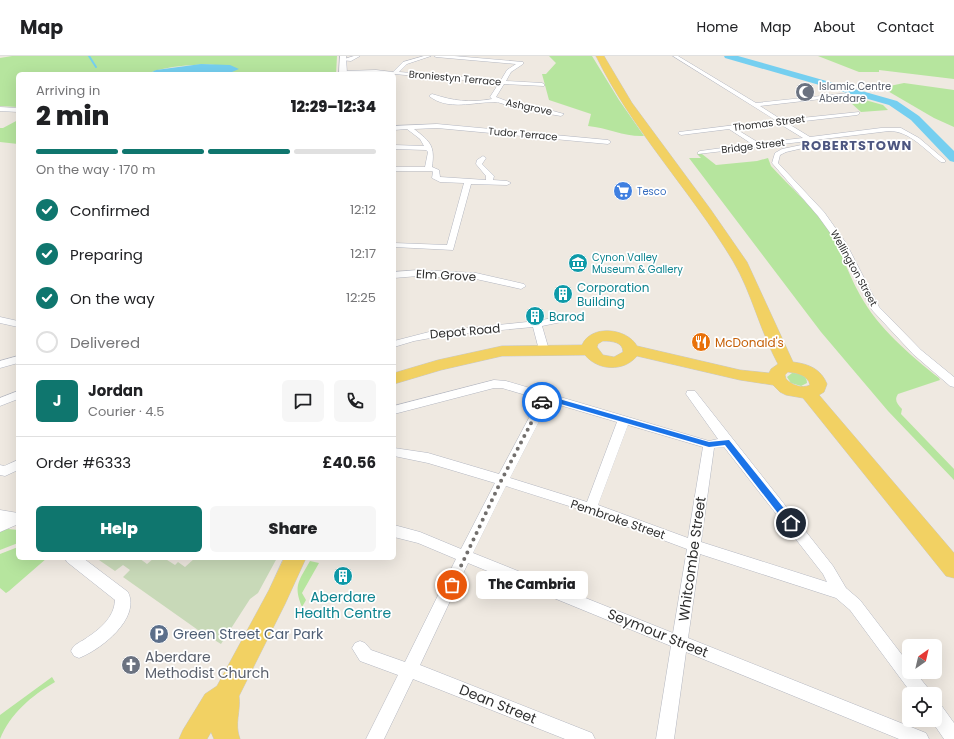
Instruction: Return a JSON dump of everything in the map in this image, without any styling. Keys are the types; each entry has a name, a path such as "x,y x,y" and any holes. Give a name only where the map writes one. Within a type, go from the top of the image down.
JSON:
{"main road":[{"path":"600,56 617,89 702,206 740,262 755,290 774,341 788,367"},
{"path":"343,58 343,72"},
{"path":"0,109 16,110"},
{"path":"632,350 628,358 617,363 610,363 596,358 589,350 590,342 600,336 607,336 619,338 626,342 632,350 740,374 778,380"},
{"path":"396,378 438,365 502,351 589,350"},
{"path":"788,367 802,369 814,375 819,384 818,388 808,393 794,391 781,384 778,380 777,373 779,370 788,367"},
{"path":"808,393 954,570"},
{"path":"192,739 214,703 226,695 277,597 294,560"},
{"path":"226,695 227,707 223,721 223,731 227,739"}],"street":[{"path":"343,58 351,60 358,56"},
{"path":"396,72 405,62 429,56"},
{"path":"436,56 521,63 509,71 501,82"},
{"path":"675,56 810,138"},
{"name":"Broniestyn Terrace","path":"396,73 542,85"},
{"name":"Ashgrove","path":"501,82 493,97 497,100 515,106 561,114"},
{"path":"756,105 847,94"},
{"name":"Ashgrove","path":"432,96 443,102 481,104 497,100"},
{"name":"Thomas Street","path":"681,133 857,113"},
{"name":"Tudor Terrace","path":"396,126 409,128 437,126 608,142"},
{"path":"409,128 422,138 431,152 428,169"},
{"path":"731,128 757,145"},
{"name":"Bridge Street","path":"700,152 869,131 901,130 908,133 943,161"},
{"name":"Wellington Street","path":"810,138 814,144 784,150 777,154 775,163 821,214 843,244 866,292 876,308 917,352 954,383"},
{"path":"396,147 429,148"},
{"path":"483,158 479,161 479,164 490,176 489,182"},
{"path":"396,169 428,169 437,171 436,178 440,180 508,183"},
{"path":"396,245 450,248 468,181"},
{"name":"Elm Grove","path":"396,275 426,273 476,276 521,286"},
{"name":"Depot Road","path":"396,343 414,337 440,332 537,324 573,317"},
{"path":"0,320 16,324"},
{"path":"537,324 544,350"},
{"path":"0,365 16,360"},
{"path":"396,409 494,384 502,384 545,398 709,445 727,442"},
{"path":"691,394 828,570 840,593 855,605 917,687"},
{"path":"0,402 16,396"},
{"path":"375,739 501,481 545,398"},
{"path":"590,508 624,420"},
{"name":"Whitcombe Street","path":"665,739 709,445"},
{"name":"Pembroke Street","path":"396,452 428,458 454,465 590,508 694,546 840,593"},
{"path":"0,470 5,471 16,467"},
{"path":"0,515 16,519"},
{"path":"0,527 16,519"},
{"name":"Seymour Street","path":"396,532 420,538 920,739"},
{"path":"75,560 123,596 124,604 112,627 104,635 79,651"},
{"name":"Dean Street","path":"360,648 366,656 402,669 419,672 586,739"},
{"path":"942,720 952,734 953,739"}],"green space":[{"path":"12,56 337,56 336,72 232,72 215,65 190,65 161,69 153,72 16,72 16,107 0,106 0,58"},
{"path":"549,56 592,56 619,100 644,136 630,135 588,126 591,114 549,100 542,74 546,74 556,63"},
{"path":"818,56 954,56 954,79 879,70 879,72 859,72"},
{"path":"904,83 954,90 954,127 934,118 886,90 885,87"},
{"path":"851,96 883,105 888,110 861,112 851,103"},
{"path":"16,121 16,144 0,142 0,128"},
{"path":"697,154 702,154 716,165 757,161 768,158 771,166 808,204 822,221 833,237 852,279 867,307 895,340 939,378 940,380 898,394 896,400 897,404 902,409 901,414 954,469 954,480 888,411 821,332 689,158 701,158"},
{"path":"792,373 797,373 804,376 807,383 801,386 791,383 787,377"},
{"path":"0,530 16,530 16,544 0,550"},
{"path":"16,548 16,560 45,560 6,593 0,588 0,554"},
{"path":"99,560 142,560 147,564 152,560 167,560 175,565 178,562 185,567 193,560 276,560 258,593 250,599 221,644 198,630 123,577 130,570 123,565 115,571"},
{"path":"310,561 319,563 302,593 306,600 302,607 299,600 298,583"},
{"path":"52,677 55,682 22,706 9,722 0,739 0,715"}],"water":[{"path":"201,64 230,65 239,69 232,72 152,72 156,70"}],"waterway":[{"path":"89,56 96,67"},
{"path":"728,56 893,103 915,118 954,158"}],"way so far":[{"path":"452,585 501,481 542,402"}],"place":[{"name":"Islamic Centre Aberdare","path":"805,92"},
{"name":"Tesco","path":"623,191"},
{"name":"Cynon Valley Museum & Gallery","path":"578,263"},
{"name":"Corporation Building","path":"563,294"},
{"name":"Barod","path":"535,316"},
{"name":"McDonald's","path":"701,342"},
{"name":"Aberdare Health Centre","path":"343,576"},
{"name":"The Cambria","path":"452,585"},
{"name":"Green Street Car Park","path":"159,634"},
{"name":"Aberdare Methodist Church","path":"131,665"}],"district":[{"name":"ROBERTSTOWN","path":"857,145"}],"route":[{"path":"542,402 545,398 709,445 727,442 791,523"}]}
